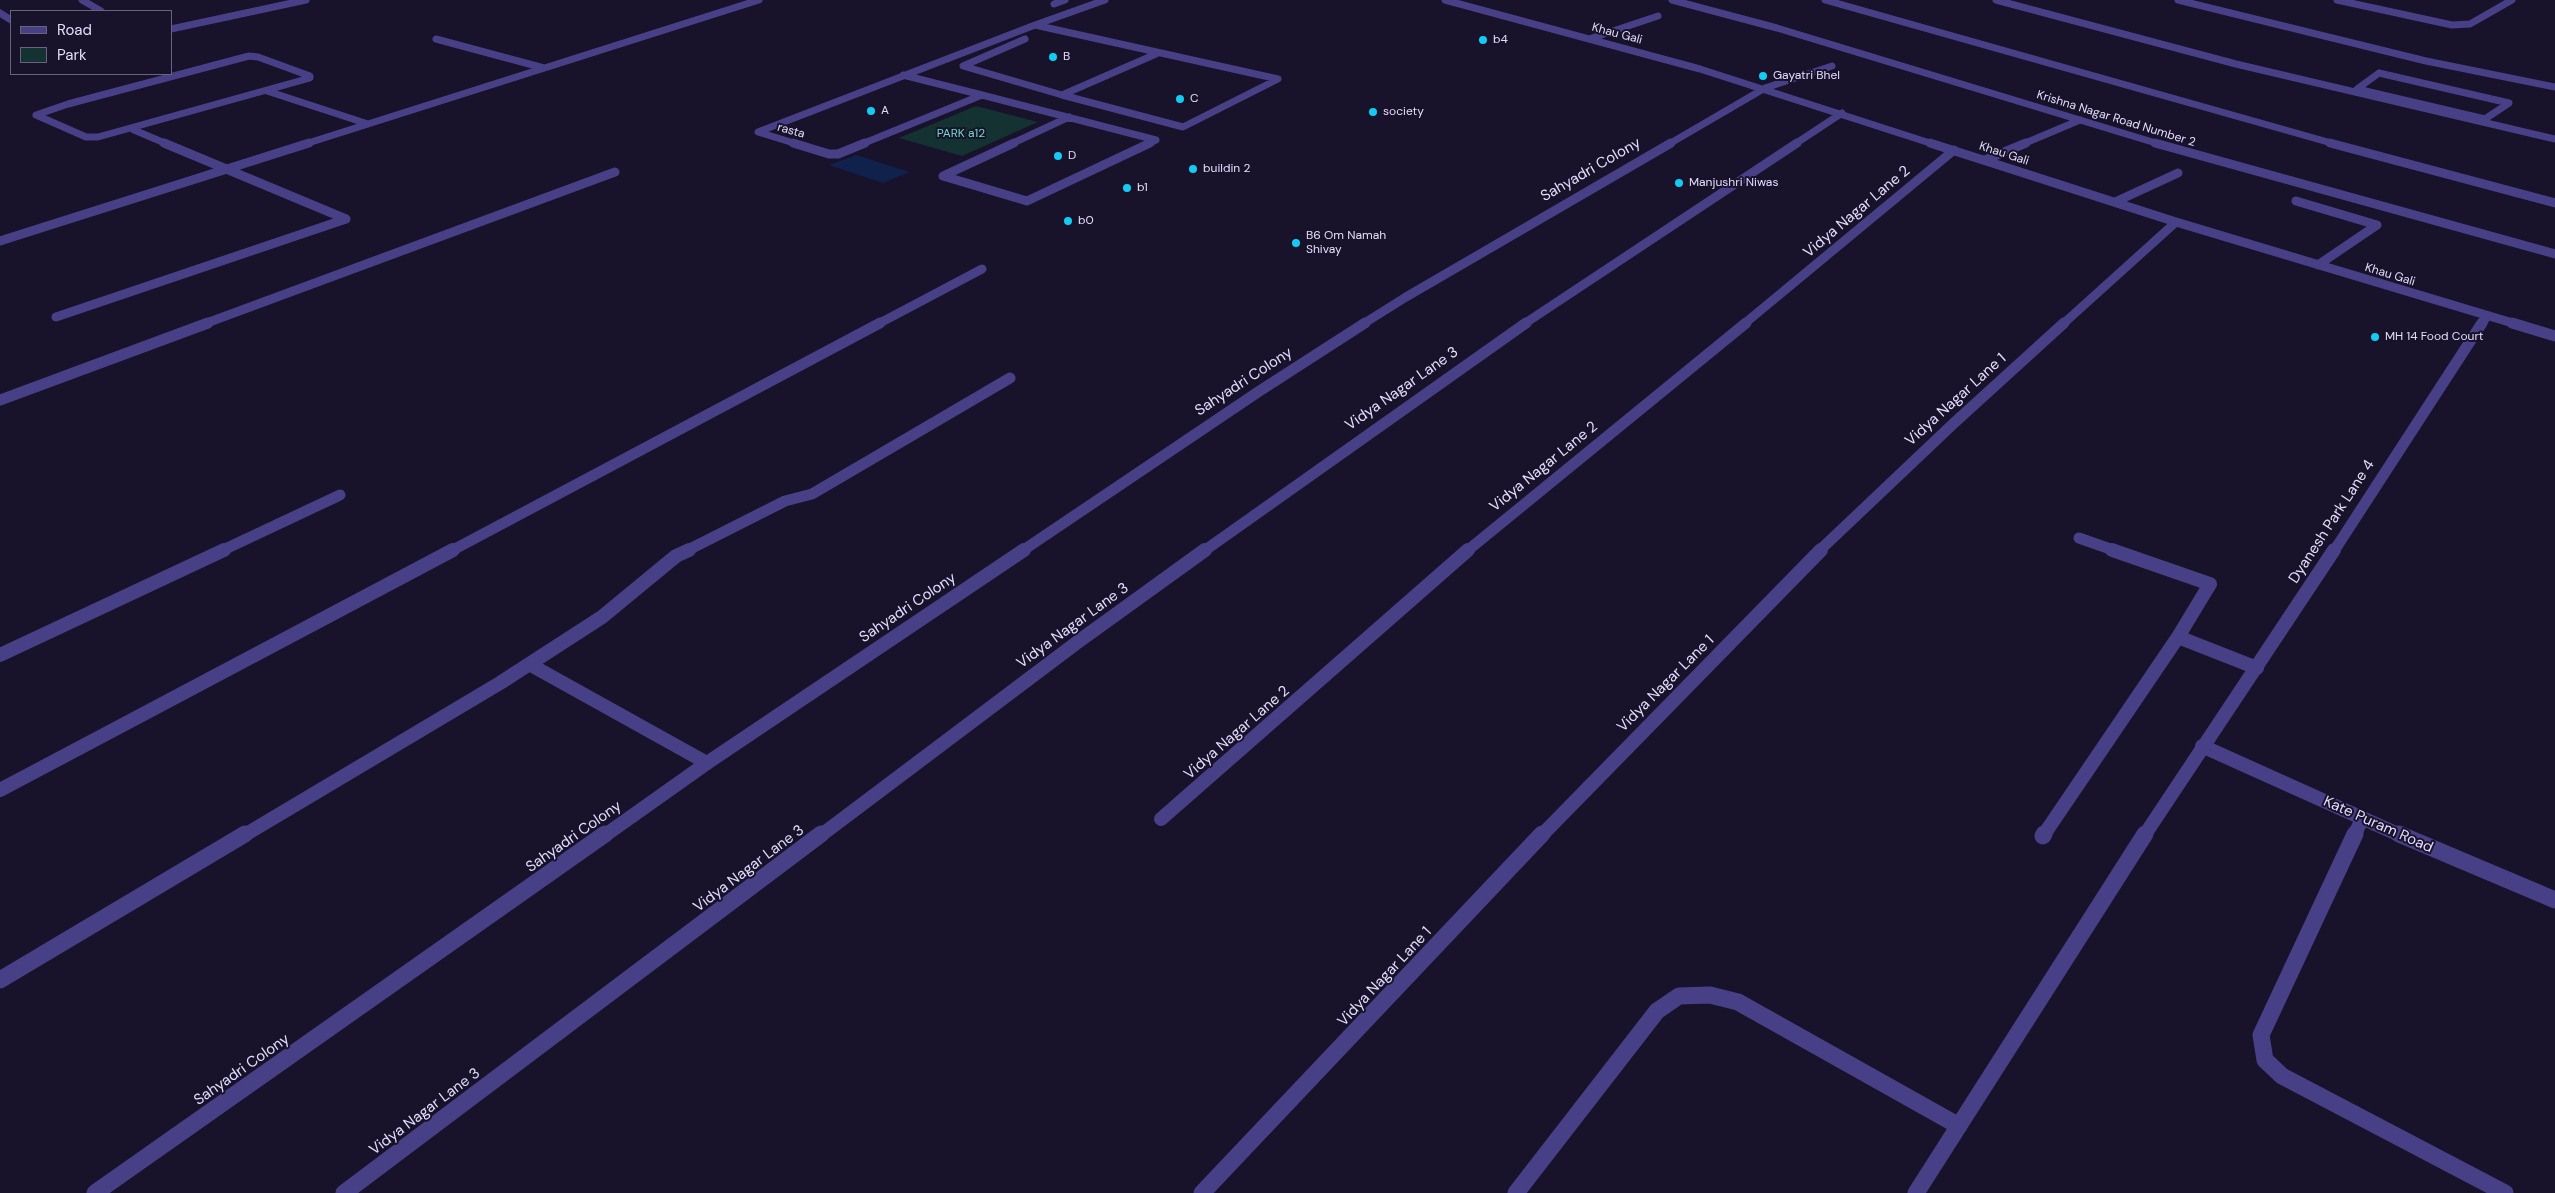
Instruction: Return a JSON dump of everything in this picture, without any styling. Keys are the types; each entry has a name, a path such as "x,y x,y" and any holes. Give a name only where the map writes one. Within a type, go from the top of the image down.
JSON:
{"street":[{"path":"82,0 99,10"},
{"path":"172,30 306,0"},
{"path":"0,241 758,0"},
{"path":"1054,4 1065,0"},
{"name":"rasta","path":"982,95 838,154 829,154 758,132 903,75 1105,0"},
{"name":"Khau Gali","path":"1445,0 1765,88 2176,222 2555,336"},
{"name":"Krishna Nagar Road Number 2","path":"1672,0 1777,28 2080,120 2555,254"},
{"path":"1826,0 2448,176 2555,203"},
{"path":"1996,0 2236,64 2555,139"},
{"path":"2178,0 2426,61 2555,87"},
{"path":"2337,0 2452,25 2470,24 2512,0"},
{"path":"1589,39 1658,16"},
{"path":"1026,39 963,66 1183,127 1278,79 1218,64 1156,54 1035,25"},
{"path":"436,39 544,68"},
{"path":"1062,95 1156,54"},
{"path":"267,91 310,78 310,76 258,57 243,57 36,115 86,137 98,137 267,91 368,124"},
{"name":"Sahyadri Colony","path":"95,1193 707,763 1250,397 1406,296 1765,88 1832,66"},
{"path":"2379,73 2510,103 2485,119 2420,106 2357,89 2379,73"},
{"path":"903,75 1069,117 1156,140 1027,201 943,176 1069,117"},
{"name":"Vidya Nagar Lane 3","path":"344,1193 1079,642 1331,458 1543,311 1842,113"},
{"path":"1985,160 2080,120"},
{"path":"56,317 346,219 229,168 134,130"},
{"name":"Vidya Nagar Lane 2","path":"1162,819 1502,520 1787,290 1954,150"},
{"path":"0,400 615,172"},
{"path":"2115,202 2178,173"},
{"path":"2296,201 2377,226 2318,265"},
{"name":"Vidya Nagar Lane 1","path":"1202,1193 1608,765 1843,527 1953,424 2176,222"},
{"path":"0,790 982,269"},
{"name":"Dyanesh Park Lane 4","path":"1916,1193 2107,891 2169,802 2202,746 2257,668 2487,316"},
{"path":"0,980 529,664 602,617 676,556 785,500 812,494 1010,378"},
{"path":"0,655 340,495"},
{"path":"2043,836 2178,637 2210,584 2079,538"},
{"path":"2178,637 2257,668"},
{"path":"529,664 707,763"},
{"name":"Kate Puram Road","path":"2202,746 2362,818 2554,896"},
{"path":"2362,818 2261,1035 2265,1060 2282,1076 2504,1193"},
{"path":"1516,1193 1657,1012 1678,996 1710,995 1738,1002 1959,1126"}],"green space":[{"name":"PARK a12","path":"976,106 1038,122 962,156 899,138"}],"water":[{"path":"856,155 910,172 883,183 829,165"}],"place":[{"name":"b4","path":"1483,40"},
{"name":"B","path":"1053,57"},
{"name":"Gayatri Bhel","path":"1763,76"},
{"name":"C","path":"1180,99"},
{"name":"A","path":"871,111"},
{"name":"society","path":"1373,112"},
{"name":"D","path":"1058,156"},
{"name":"buildin 2","path":"1193,169"},
{"name":"Manjushri Niwas","path":"1679,183"},
{"name":"b1","path":"1127,188"},
{"name":"b0","path":"1068,221"},
{"name":"B6 Om Namah Shivay","path":"1296,243"},
{"name":"MH 14 Food Court","path":"2375,337"}]}
